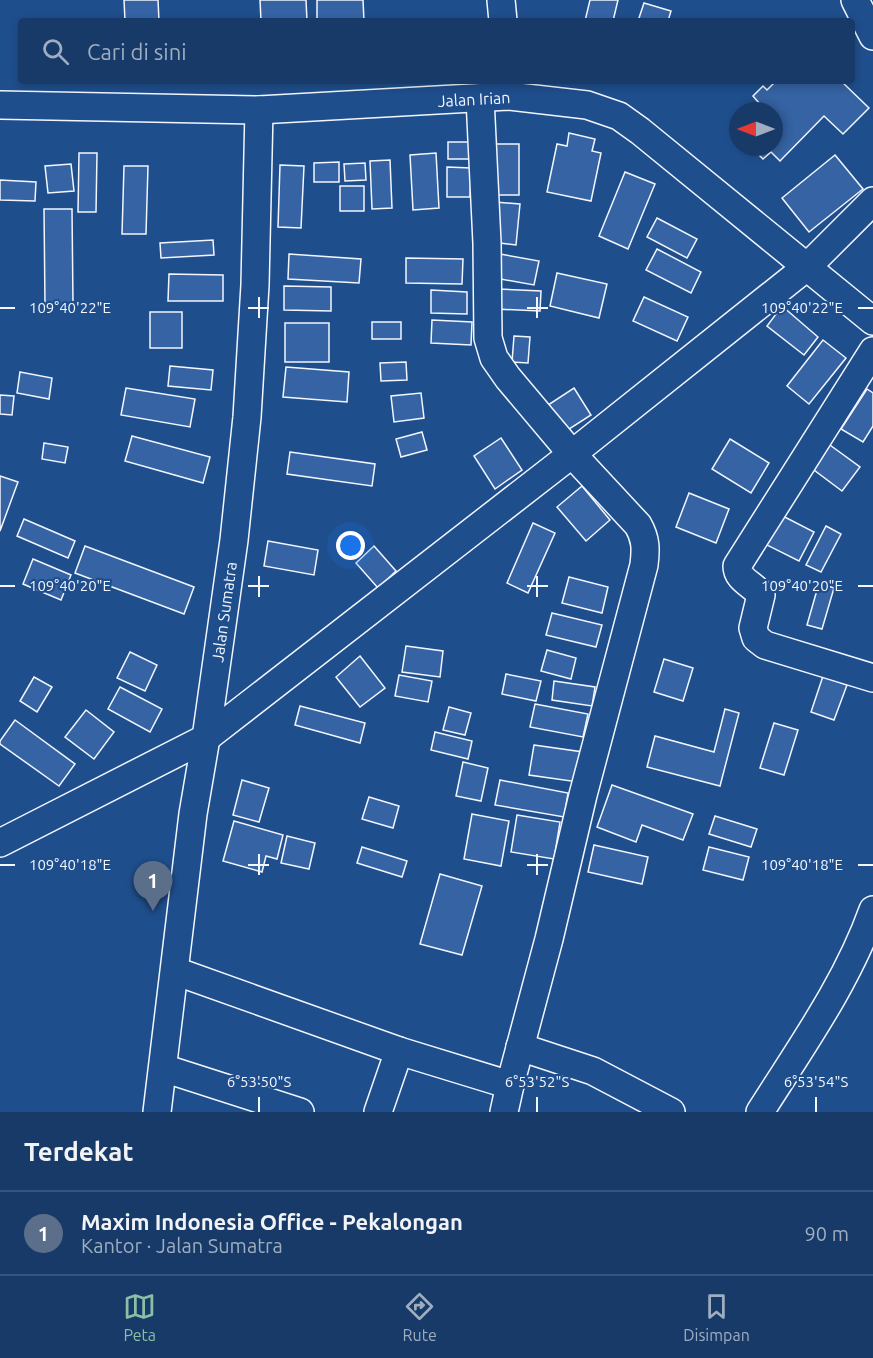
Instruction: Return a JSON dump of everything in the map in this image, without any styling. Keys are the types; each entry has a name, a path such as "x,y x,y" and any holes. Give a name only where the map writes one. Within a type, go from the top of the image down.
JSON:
{"street":[{"path":"501,0 503,18"},
{"path":"855,0 873,36"},
{"name":"Jalan Irian","path":"0,105 259,110 480,98 508,88 587,105 619,116 808,266 873,321"},
{"path":"480,98 487,243 488,338 494,358 572,454 638,525 644,536 644,565 583,795 549,939 504,1112"},
{"name":"Jalan Sumatra","path":"157,1112 193,814 234,540 247,417 255,285 259,110"},
{"path":"0,843 206,738 572,454 808,266 873,201"},
{"path":"873,351 741,558 737,572 761,595 753,628 756,638 765,645 873,678"},
{"path":"760,1112 838,988 862,939 873,910"},
{"path":"175,971 399,1051 510,1085"},
{"path":"520,1047 593,1071 671,1112"},
{"path":"378,1112 399,1051"},
{"path":"163,1068 300,1112"}],"building":[{"path":"124,0 158,0 159,18 125,18"},
{"path":"260,0 306,0 307,18 261,18"},
{"path":"317,0 363,0 364,18 317,18"},
{"path":"590,0 618,0 614,18 586,18"},
{"path":"644,3 671,11 669,18 639,18"},
{"path":"773,84 844,84 869,108 843,134 824,116 780,161 775,156 783,156 783,102 758,102 753,96 763,86 767,90"},
{"path":"569,133 595,139 592,151 601,153 591,201 547,192 557,144 567,146"},
{"path":"448,142 473,142 473,159 448,159"},
{"path":"487,144 519,144 519,195 487,195"},
{"path":"79,153 97,153 96,212 78,212"},
{"path":"436,153 439,208 413,210 410,155"},
{"path":"835,155 863,189 809,232 782,198"},
{"path":"390,160 392,208 372,209 370,161"},
{"path":"339,162 339,182 314,182 314,163"},
{"path":"365,163 366,180 345,181 344,164"},
{"path":"71,164 74,191 48,193 45,166"},
{"path":"280,165 304,166 301,228 278,227"},
{"path":"124,166 148,166 146,234 122,234"},
{"path":"447,167 471,168 470,197 447,197"},
{"path":"625,172 655,184 628,249 599,236"},
{"path":"0,180 36,182 35,201 0,200"},
{"path":"340,186 364,186 364,211 340,211"},
{"path":"495,202 520,204 516,245 491,242"},
{"path":"44,209 72,209 73,304 45,305"},
{"path":"657,218 697,239 687,258 647,237"},
{"path":"213,240 214,255 161,258 160,243"},
{"path":"657,249 701,272 691,293 646,270"},
{"path":"289,254 361,259 359,283 288,279"},
{"path":"500,254 539,261 534,285 495,278"},
{"path":"406,258 463,259 462,284 406,283"},
{"path":"557,273 607,284 599,318 550,306"},
{"path":"169,274 223,275 223,301 168,301"},
{"path":"284,286 331,287 331,311 284,310"},
{"path":"497,289 541,291 540,311 496,309"},
{"path":"431,290 467,292 467,314 431,313"},
{"path":"644,297 688,317 677,341 633,321"},
{"path":"782,306 818,337 804,355 767,326"},
{"path":"150,312 182,312 182,348 150,348"},
{"path":"432,320 472,322 471,345 431,343"},
{"path":"372,322 401,322 401,339 372,339"},
{"path":"285,323 329,323 329,362 285,362"},
{"path":"514,336 530,337 528,363 512,362"},
{"path":"823,340 846,358 809,404 787,386"},
{"path":"406,362 407,380 381,381 380,363"},
{"path":"170,366 213,370 211,390 168,386"},
{"path":"286,367 349,372 347,402 283,397"},
{"path":"20,372 52,378 49,399 17,393"},
{"path":"126,388 195,399 190,427 121,415"},
{"path":"574,388 591,415 563,433 545,407"},
{"path":"867,389 873,393 873,426 863,442 841,429"},
{"path":"421,393 424,418 394,422 391,396"},
{"path":"0,395 14,396 12,415 0,414"},
{"path":"422,432 427,450 401,457 396,439"},
{"path":"132,436 210,457 203,483 125,461"},
{"path":"501,438 522,470 495,489 474,456"},
{"path":"730,439 769,463 751,493 712,469"},
{"path":"823,440 860,467 842,491 806,464"},
{"path":"44,443 68,447 65,463 42,459"},
{"path":"290,452 375,464 372,486 287,474"},
{"path":"0,476 18,482 0,531"},
{"path":"582,486 610,520 586,541 557,507"},
{"path":"689,493 729,509 716,543 676,527"},
{"path":"775,512 814,532 799,561 761,542"},
{"path":"24,519 75,541 68,558 17,536"},
{"path":"533,523 555,533 528,593 507,583"},
{"path":"826,526 841,534 821,572 806,565"},
{"path":"268,541 318,550 314,575 264,566"},
{"path":"85,546 194,587 184,614 75,573"},
{"path":"374,546 396,571 378,588 356,563"},
{"path":"33,559 71,575 61,600 23,584"},
{"path":"569,577 608,587 602,613 562,603"},
{"path":"819,583 834,588 822,629 807,625"},
{"path":"552,613 602,625 596,647 546,635"},
{"path":"406,646 443,651 440,677 402,672"},
{"path":"547,650 576,658 571,679 541,671"},
{"path":"130,652 157,665 145,691 117,678"},
{"path":"360,656 385,688 360,707 336,677"},
{"path":"664,659 693,668 683,701 654,692"},
{"path":"506,674 541,681 536,701 502,694"},
{"path":"399,675 432,681 428,702 395,696"},
{"path":"823,676 847,685 834,720 811,712"},
{"path":"34,677 52,687 37,712 20,701"},
{"path":"554,681 595,687 592,706 552,700"},
{"path":"120,687 162,709 150,732 108,709"},
{"path":"535,704 588,714 583,737 530,727"},
{"path":"300,706 365,723 360,743 295,725"},
{"path":"449,707 471,713 465,735 443,730"},
{"path":"725,709 739,713 720,786 647,767 655,736 714,752"},
{"path":"86,710 114,732 94,759 65,737"},
{"path":"15,720 75,764 59,786 0,744"},
{"path":"774,723 798,730 784,775 760,768"},
{"path":"435,732 472,741 468,759 431,750"},
{"path":"534,745 583,752 578,782 529,775"},
{"path":"463,762 488,768 481,801 456,796"},
{"path":"242,780 269,788 259,822 233,815"},
{"path":"500,780 568,793 564,817 495,805"},
{"path":"612,785 693,814 683,840 642,825 636,842 597,827"},
{"path":"369,797 399,806 393,828 362,819"},
{"path":"472,814 509,821 501,866 464,859"},
{"path":"517,815 560,822 554,859 511,852"},
{"path":"715,816 757,829 751,847 709,834"},
{"path":"234,821 283,835 277,859 266,856 262,872 223,861"},
{"path":"287,836 315,843 309,869 281,863"},
{"path":"594,845 648,857 642,884 588,872"},
{"path":"362,847 407,861 402,877 357,863"},
{"path":"709,847 749,857 743,880 703,870"},
{"path":"440,874 482,886 462,955 420,944"}],"place":[{"name":"Maxim Indonesia Office - Pekalongan","path":"153,911"}]}
